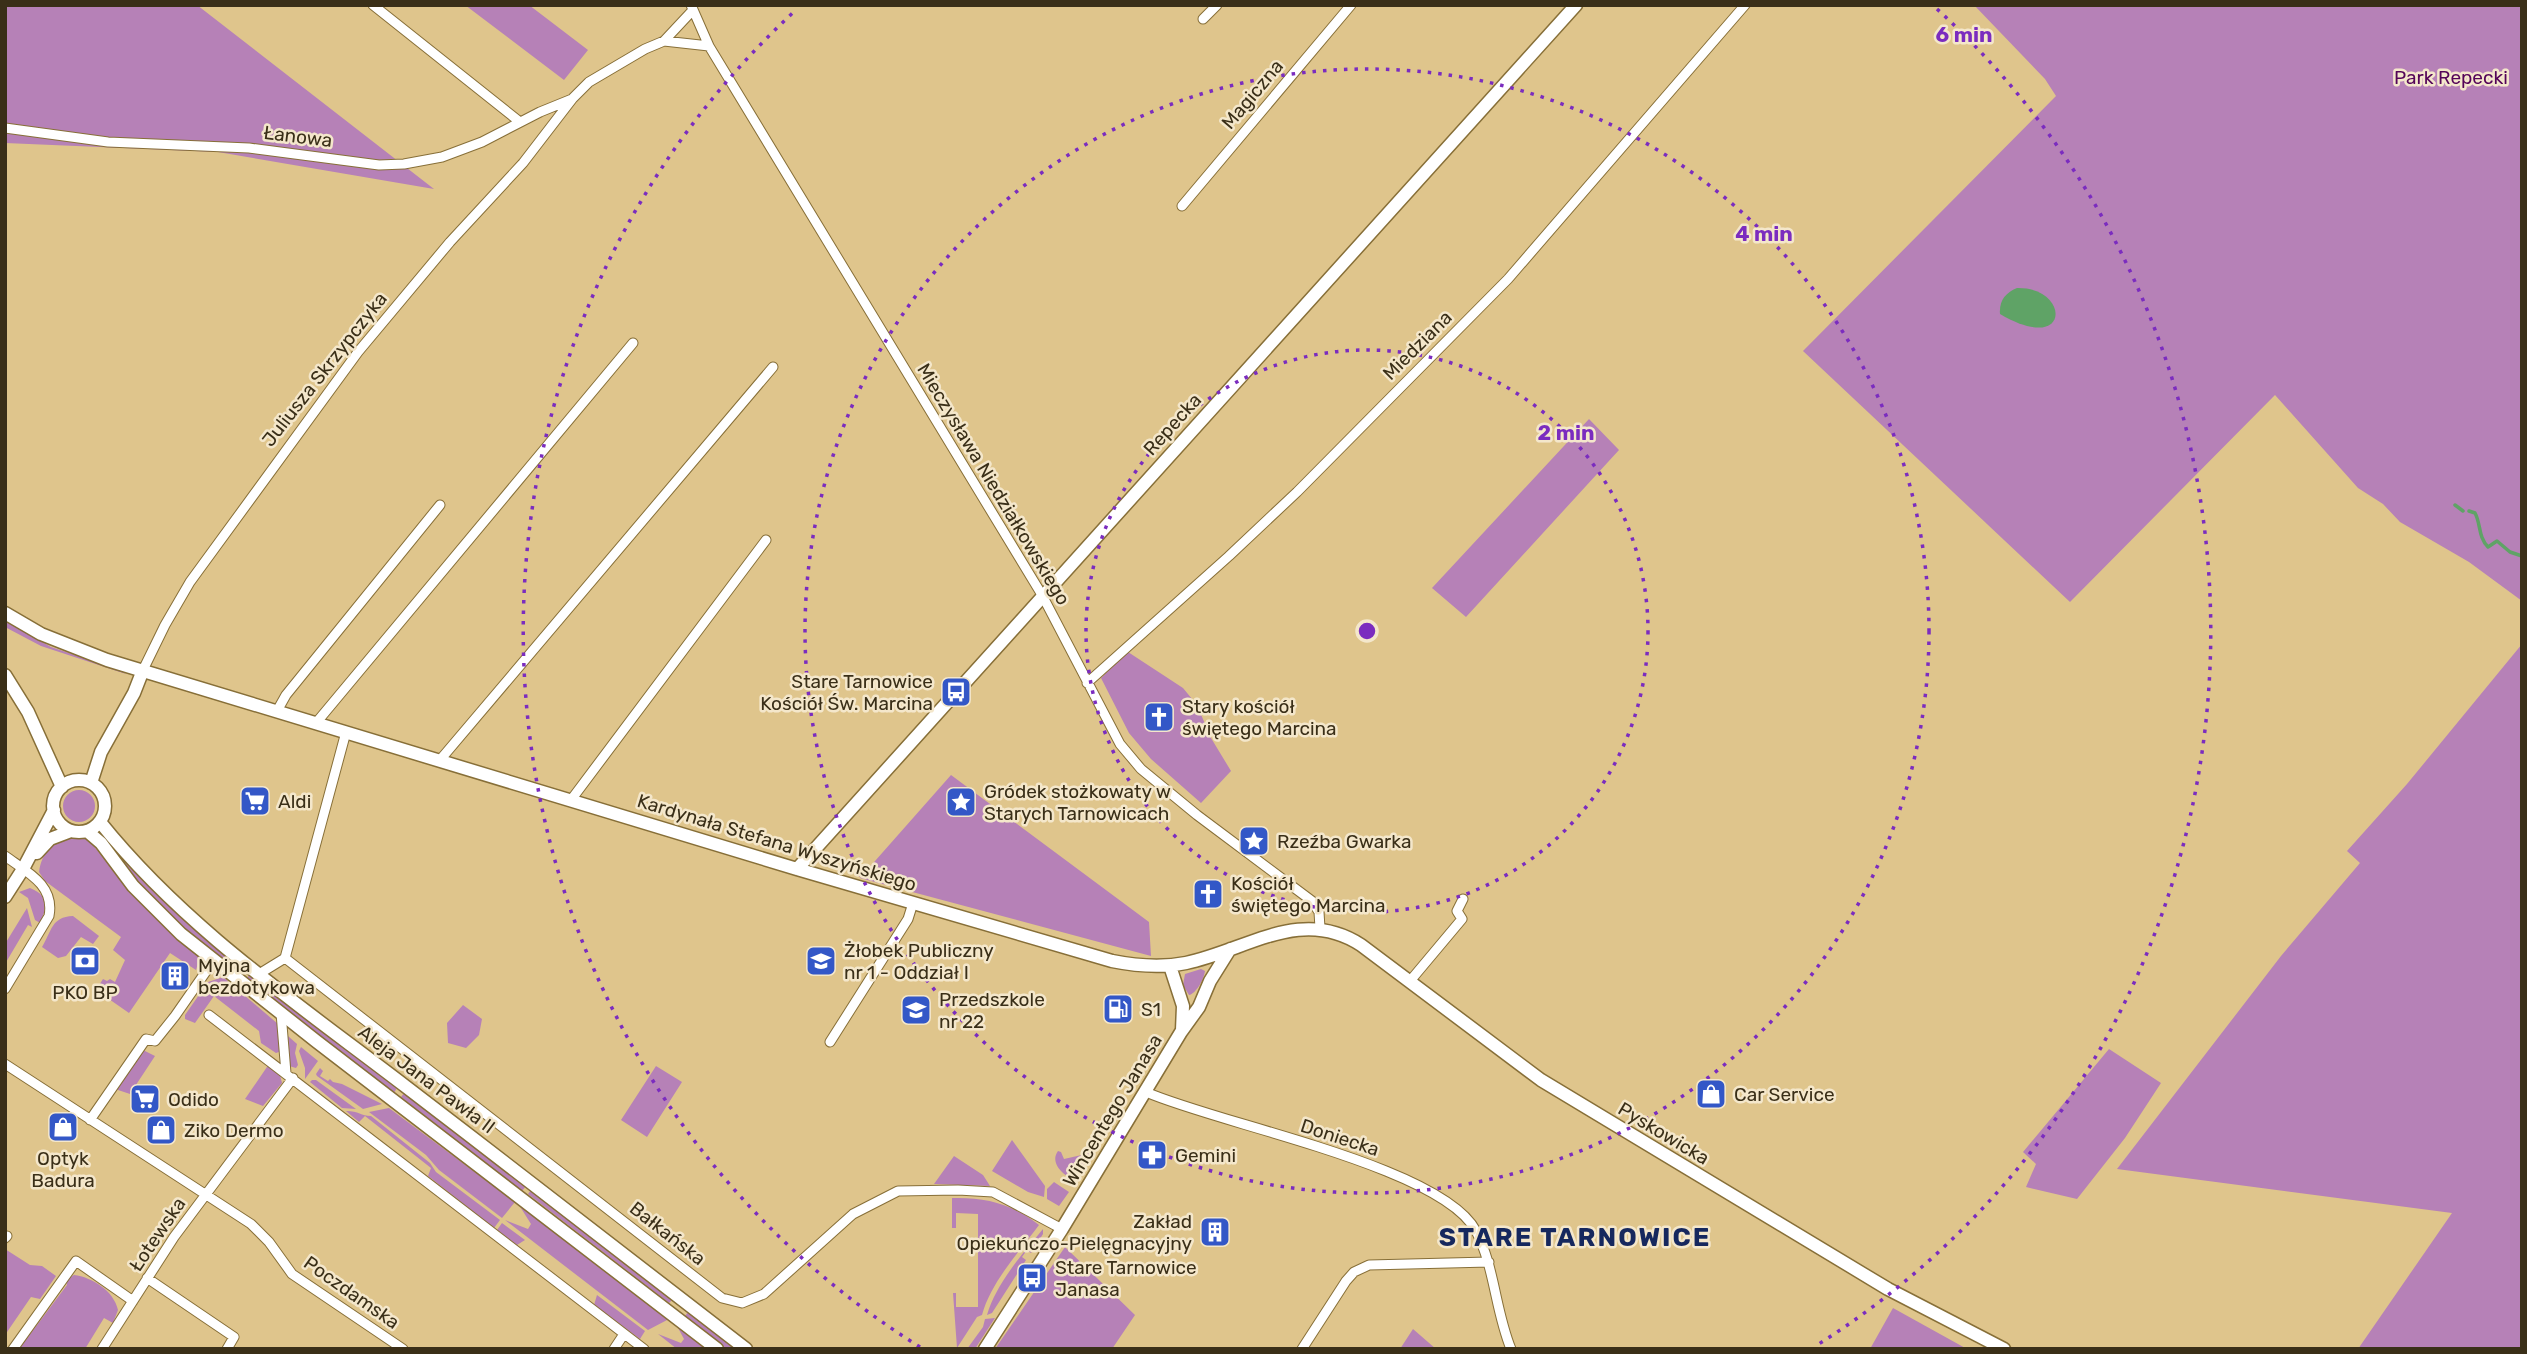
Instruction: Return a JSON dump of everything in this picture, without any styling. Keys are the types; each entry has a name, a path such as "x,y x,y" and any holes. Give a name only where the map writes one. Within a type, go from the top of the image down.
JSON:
{"street":[{"path":"373,5 520,122"},
{"path":"1203,19 1217,5"},
{"name":"Magiczna","path":"1182,206 1351,5"},
{"name":"Repecka","path":"797,869 1576,5"},
{"name":"Miedziana","path":"1087,683 1277,510 1508,279 1745,5"},
{"name":"Mieczysława Niedziałkowskiego","path":"692,8 709,46 1042,595 1120,744 1141,769 1197,815 1312,901 1319,912 1320,928"},
{"name":"Juliusza Skrzypczyka","path":"91,783 101,752 134,693 165,625 190,582 358,352 450,242 523,163 573,98 589,82 664,41 692,8"},
{"path":"664,41 709,46"},
{"name":"Łanowa","path":"5,128 108,142 249,148 379,165 421,162 442,157 482,142 573,98"},
{"path":"316,723 633,343"},
{"path":"440,760 773,367"},
{"path":"277,711 285,695 440,505"},
{"path":"571,800 766,540"},
{"name":"Kardynała Stefana Wyszyńskiego","path":"5,613 71,648 797,869 1112,961 1141,966 1170,966 1202,959 1292,930 1320,928"},
{"path":"5,675 29,712 62,787"},
{"path":"259,974 285,958 346,732"},
{"path":"5,897 54,810 57,793 71,782 81,780 91,783 103,795 105,803 100,822 88,831 71,831 50,839 23,869"},
{"path":"54,810 56,819 71,831"},
{"name":"Aleja Jana Pawła II","path":"100,822 153,883 180,909 259,974 746,1349"},
{"name":"Aleja Jana Pawła II","path":"88,831 101,843 157,912 214,960 717,1349"},
{"path":"5,856 46,889 52,902 50,916 5,989"},
{"path":"1410,981 1462,919 1457,911 1464,899"},
{"path":"830,1042 908,919 913,903"},
{"name":"Pyskowicka","path":"1320,928 1351,939 1541,1080 1621,1130 1888,1289 2004,1349"},
{"name":"Wincentego Janasa","path":"985,1349 1199,1007 1210,981 1230,949"},
{"name":"Bałkańska","path":"285,958 722,1298 742,1303 764,1294 853,1214 898,1191 958,1189 993,1192 1062,1229"},
{"path":"1202,959 1208,966 1210,981"},
{"path":"90,1120 146,1039 155,1041 214,960"},
{"name":"Wincentego Janasa","path":"1170,966 1183,1006 1181,1032"},
{"path":"204,1195 289,1075 281,1013"},
{"path":"209,1015 643,1349"},
{"name":"Łotewska","path":"5,1064 204,1195 102,1349"},
{"name":"Doniecka","path":"1146,1092 1393,1172 1432,1192 1463,1213 1476,1230 1489,1262 1500,1323 1511,1349"},
{"name":"Poczdamska","path":"204,1195 251,1224 269,1242 292,1274 403,1349"},
{"name":"Łotewska","path":"13,1349 76,1261 132,1301"},
{"path":"1302,1349 1346,1281 1354,1272 1369,1265 1489,1262"},
{"path":"147,1278 234,1337 226,1349"},
{"path":"614,1349 624,1334"}],"green space":[{"path":"5,5 197,5 434,189 218,152 5,143"},
{"path":"465,5 529,5 588,50 564,80"},
{"name":"Park Repecki","path":"1974,5 2522,5 2522,601 2469,562 2400,522 2383,504 2358,488 2275,395 2070,602 1803,351 2056,96 2045,79"},
{"path":"1589,419 1619,450 1466,617 1432,588"},
{"path":"5,621 51,647 126,674 41,646 5,627"},
{"path":"2522,644 2522,1349 2358,1349 2452,1213 2117,1169 2281,956 2360,863 2347,851 2407,784"},
{"path":"1128,652 1183,688 1197,705 1211,738 1231,771 1201,803 1151,759 1129,733 1101,678"},
{"path":"951,775 1149,922 1151,956 860,878"},
{"path":"79,790 90,795 95,806 90,817 79,822 68,817 63,806 68,795"},
{"path":"99,829 245,967 240,974 160,907 95,832"},
{"path":"71,835 88,839 138,900 200,957 196,970 170,953 129,1013 96,990 103,979 115,982 125,960 113,950 121,937 45,881 39,872 49,849"},
{"path":"30,888 40,894 45,902 40,923 35,920 28,898 19,892"},
{"path":"27,908 32,927 28,925 5,964 5,944"},
{"path":"73,916 99,936 93,944 81,937 66,956 58,958 42,947 56,922"},
{"path":"1201,969 1205,971 1201,982 1189,995 1183,985 1185,974"},
{"path":"251,973 398,1086 394,1093 246,979"},
{"path":"223,977 278,1024 279,1052 276,1053 261,1043 259,1031 214,996 195,1023 185,1019 185,1015 208,982"},
{"path":"463,1005 482,1019 479,1035 466,1048 448,1043 447,1023"},
{"path":"288,1036 297,1044 296,1068 289,1066"},
{"path":"301,1047 318,1061 305,1079 305,1068 299,1051"},
{"path":"2109,1049 2161,1083 2125,1138 2077,1199 2026,1187 2036,1164 2023,1152"},
{"path":"143,1050 155,1056 130,1094 118,1090 116,1087"},
{"path":"269,1064 279,1071 282,1083 263,1106 245,1099"},
{"path":"656,1066 682,1082 647,1137 621,1120"},
{"path":"320,1068 323,1071 320,1076 328,1081 330,1079 342,1084 382,1104 363,1109 317,1076"},
{"path":"316,1080 356,1109 342,1108 310,1082"},
{"path":"405,1092 526,1186 522,1191 401,1097"},
{"path":"389,1108 515,1202 502,1218 369,1112"},
{"path":"346,1111 371,1116 430,1163 436,1172 500,1220 494,1228 428,1176 431,1168 365,1116 359,1122"},
{"path":"1012,1140 1045,1186 1044,1197 1028,1192 992,1171"},
{"path":"1093,1144 1097,1146 1076,1180 1059,1169 1055,1160 1058,1151 1064,1159 1086,1154 1088,1147"},
{"path":"954,1156 983,1175 990,1186 934,1184"},
{"path":"1054,1182 1069,1192 1059,1206 1047,1199 1047,1189"},
{"path":"531,1190 673,1299 669,1303 528,1194"},
{"path":"952,1198 998,1203 1039,1225 999,1279 982,1315 977,1317 957,1348 953,1293 956,1293 956,1307 978,1307 978,1214 956,1213 956,1228 952,1228"},
{"path":"519,1205 669,1319 648,1330 505,1220 528,1229 531,1224"},
{"path":"502,1223 525,1240 517,1245 497,1230"},
{"path":"1043,1229 1043,1234 1031,1253 1027,1250 1022,1257 1026,1260 992,1313 987,1315 1003,1281"},
{"path":"1065,1247 1135,1315 1112,1349 995,1349"},
{"path":"5,1249 30,1265 42,1266 56,1276 40,1299 31,1297 5,1335"},
{"path":"74,1275 95,1282 112,1297 118,1310 113,1323 104,1318 85,1349 19,1349 67,1285 66,1280"},
{"path":"597,1295 645,1331 640,1339 594,1305"},
{"path":"1893,1308 1967,1349 1870,1349"},
{"path":"689,1311 738,1349 727,1349 685,1316"},
{"path":"995,1318 975,1349 967,1349 983,1327 985,1319"},
{"path":"677,1326 707,1349 677,1349 658,1334 681,1343 684,1339"},
{"path":"1413,1329 1436,1349 1400,1349"}],"shaded area":[{"path":"2017,288 2035,291 2047,298 2054,307 2055,316 2051,324 2040,328 2023,325 2000,314 2004,298"}],"waterway":[{"path":"2455,505 2463,511"},
{"path":"2469,511 2475,513 2488,547 2497,541 2510,552 2522,556"}],"place":[{"name":"Stare Tarnowice Kościół Św. Marcina","path":"956,692"},
{"name":"Stary kościół świętego Marcina","path":"1159,717"},
{"name":"Aldi","path":"255,801"},
{"name":"Gródek stożkowaty w Starych Tarnowicach","path":"961,802"},
{"name":"Rzeźba Gwarka","path":"1254,841"},
{"name":"Kościół świętego Marcina","path":"1208,894"},
{"name":"PKO BP","path":"85,961"},
{"name":"Żłobek Publiczny nr 1 - Oddział I","path":"821,961"},
{"name":"Myjna bezdotykowa","path":"175,976"},
{"name":"S1","path":"1118,1009"},
{"name":"Przedszkole nr 22","path":"916,1010"},
{"name":"Car Service","path":"1711,1094"},
{"name":"Odido","path":"145,1099"},
{"name":"Optyk Badura","path":"63,1127"},
{"name":"Ziko Dermo","path":"161,1130"},
{"name":"Gemini","path":"1152,1155"},
{"name":"Zakład Opiekuńczo-Pielęgnacyjny","path":"1215,1232"},
{"name":"Stare Tarnowice Janasa","path":"1032,1278"}],"district":[{"name":"STARE TARNOWICE","path":"1575,1237"}]}
